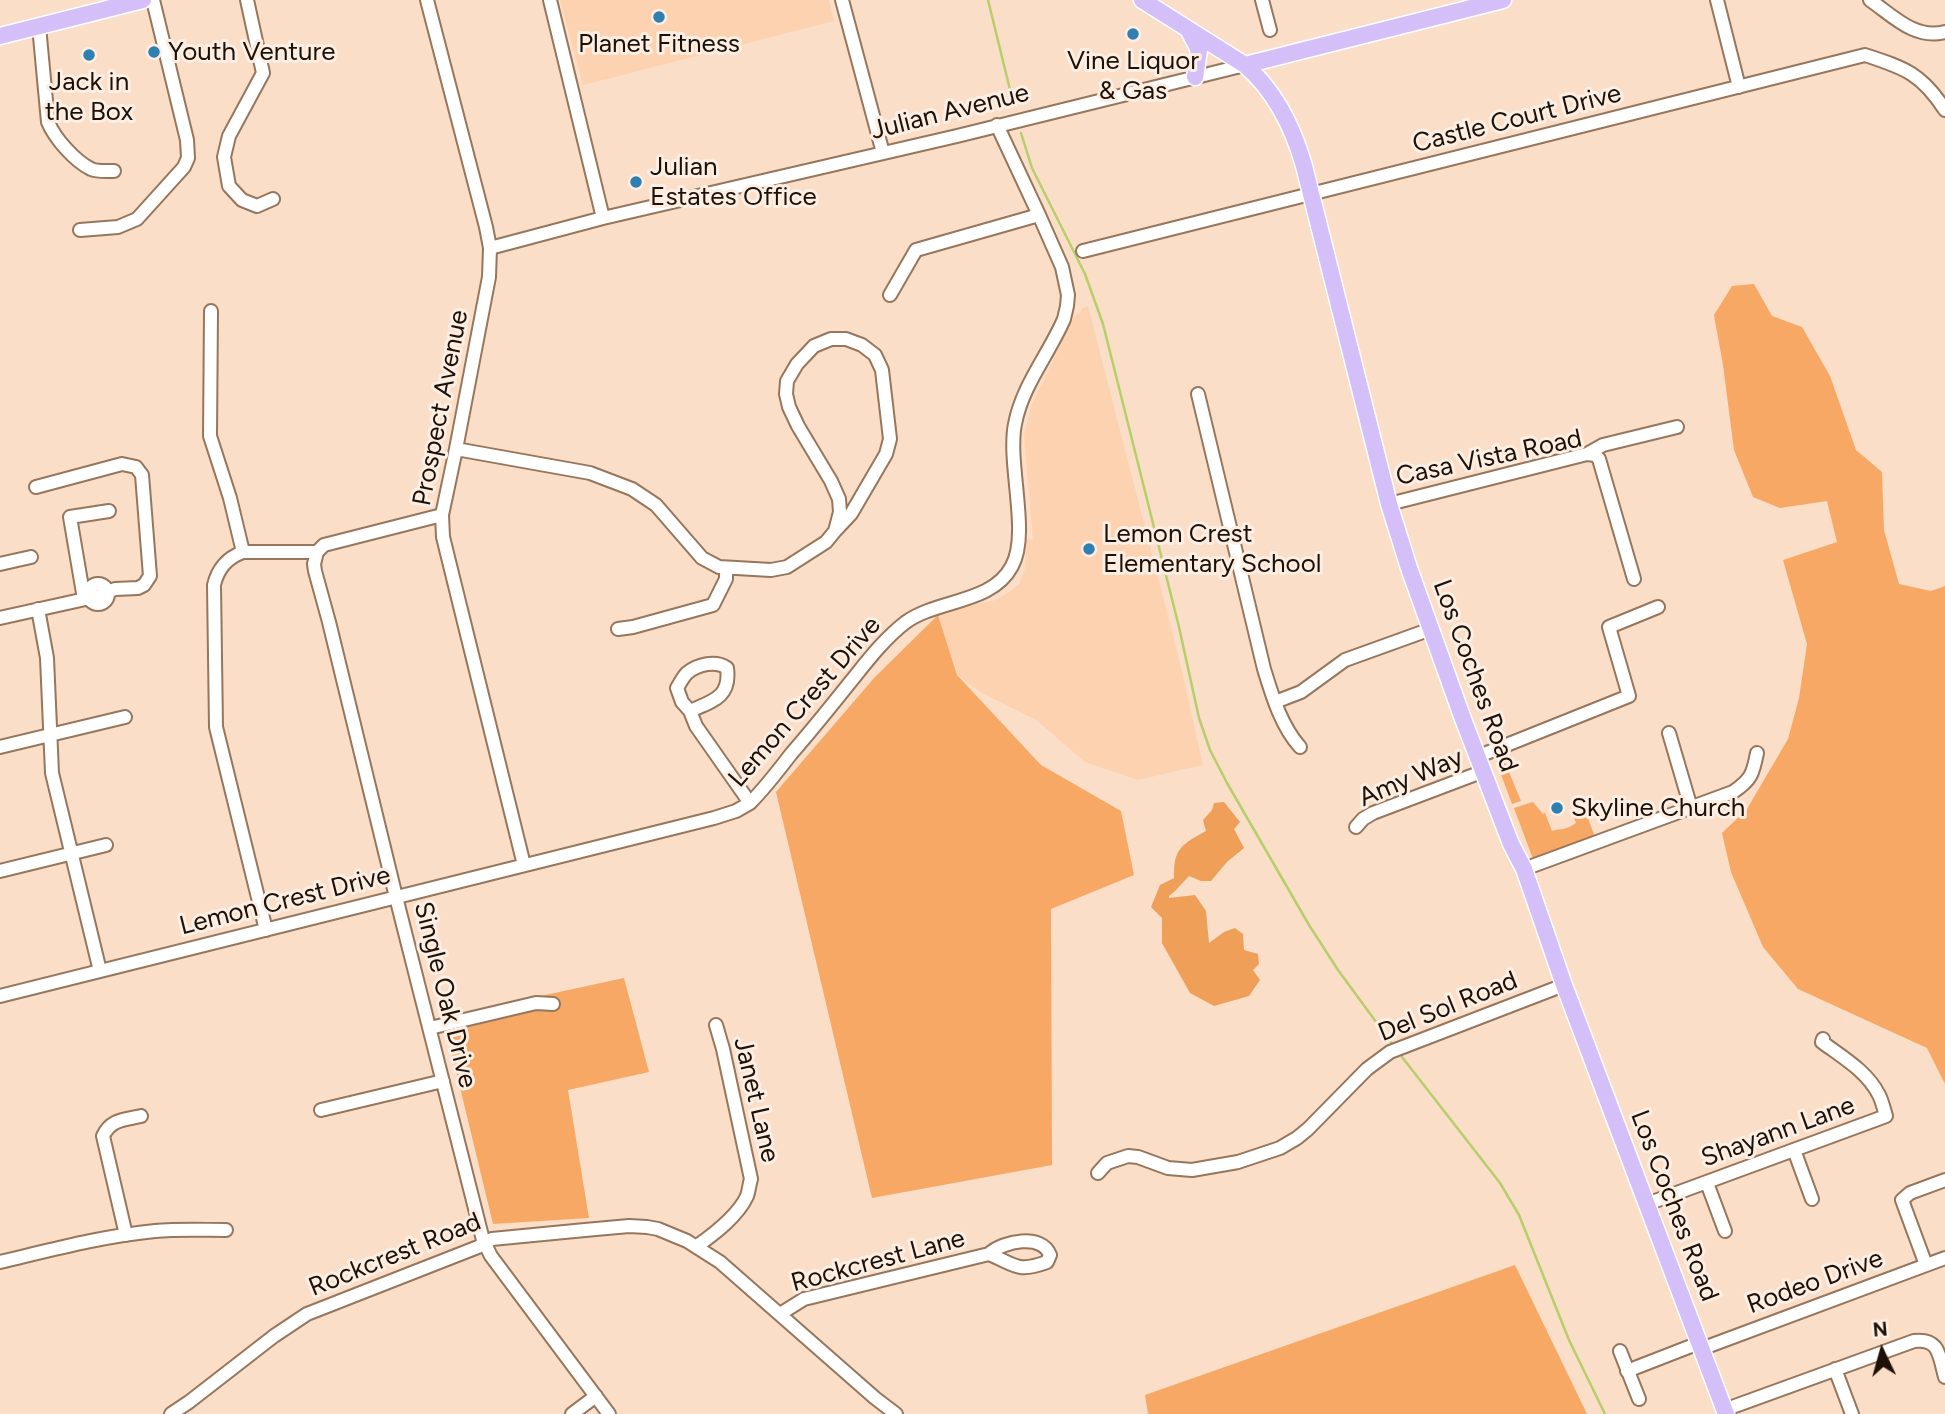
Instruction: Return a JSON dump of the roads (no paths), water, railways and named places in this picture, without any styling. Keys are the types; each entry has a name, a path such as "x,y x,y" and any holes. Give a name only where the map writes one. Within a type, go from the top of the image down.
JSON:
{"main road":[{"path":"0,36 144,0"},
{"name":"Los Coches Road","path":"1142,0 1245,65 1264,85 1288,120 1296,139 1389,504 1431,629 1511,844 1524,869 1564,985 1725,1412"},
{"name":"Julian Avenue","path":"1245,65 1503,0"},
{"path":"1186,27 1199,50 1195,77"}],"street":[{"path":"80,230 118,227 136,219 184,167 188,158 187,141 153,0"},
{"path":"247,0 263,73 229,136 223,157 229,186 242,200 257,206 273,199"},
{"name":"Prospect Avenue","path":"427,0 490,248 489,277 442,515 443,537 524,865"},
{"path":"550,0 603,218"},
{"path":"842,0 883,153"},
{"path":"1262,0 1270,30"},
{"path":"1717,0 1739,87"},
{"path":"1871,0 1908,27 1926,34 1945,32"},
{"path":"39,26 48,122 52,131 66,149 93,170 114,171"},
{"name":"Castle Court Drive","path":"1083,251 1866,55 1898,65 1922,79 1945,110"},
{"name":"Julian Avenue","path":"490,248 603,218 1245,65"},
{"name":"Lemon Crest Drive","path":"0,996 727,814 750,803 869,659 903,625 929,610 987,590 1005,576 1013,564 1019,541 1014,425 1021,402 1060,328 1068,302 1062,267 997,125"},
{"path":"890,295 916,250 1040,215"},
{"path":"212,312 211,436 243,552"},
{"path":"456,449 590,473 632,489 656,505 702,558 719,568 787,567 825,542 851,514 886,454 890,439 882,370 875,355 862,345 846,339 831,339 814,346 797,364 788,381 786,394 797,426 839,499 840,512 835,531"},
{"path":"1198,394 1264,669 1288,732 1300,747"},
{"path":"1587,454 1602,445 1676,427"},
{"name":"Casa Vista Road","path":"1389,504 1587,454 1595,455 1599,459 1634,579"},
{"path":"0,618 116,589 138,588 144,585 150,576 140,470 122,464 36,486"},
{"path":"95,596 70,517 109,511"},
{"path":"266,930 216,727 214,585 218,574 224,564 243,552 317,552 324,545 442,515"},
{"name":"Single Oak Drive","path":"317,552 314,557 315,571 484,1244 609,1414"},
{"path":"0,564 32,556"},
{"path":"618,629 713,605 726,579 726,568"},
{"name":"Amy Way","path":"1356,827 1373,813 1629,696 1609,627 1658,607"},
{"path":"38,609 47,658 52,772 100,971"},
{"path":"1275,702 1309,687 1345,660 1431,629"},
{"path":"690,711 719,698 725,690 729,680 727,668 721,663 696,667 685,674 677,688 681,702 690,711 696,726 750,803"},
{"path":"0,747 125,717"},
{"path":"1669,733 1691,808"},
{"path":"1524,869 1733,792 1753,774 1757,753"},
{"path":"0,871 106,845"},
{"name":"Del Sol Road","path":"1098,1173 1107,1163 1128,1156 1168,1168 1192,1170 1238,1162 1280,1148 1308,1129 1367,1069 1390,1052 1564,985"},
{"path":"430,1028 536,1003 553,1004"},
{"name":"Janet Lane","path":"697,1246 716,1233 742,1205 751,1179 716,1026"},
{"name":"Shayann Lane","path":"1647,1204 1886,1116 1879,1095 1870,1080 1822,1042 1823,1039"},
{"path":"321,1110 443,1082"},
{"path":"126,1235 103,1136 108,1126 115,1122 141,1116"},
{"path":"1794,1150 1812,1199"},
{"path":"1926,1265 1902,1200 1910,1193 1945,1180"},
{"path":"1707,1182 1725,1231"},
{"name":"Rockcrest Road","path":"171,1414 307,1314 492,1239 629,1226 658,1229 697,1246 720,1262 896,1414"},
{"path":"0,1262 126,1235 156,1231 226,1230"},
{"name":"Rockcrest Lane","path":"780,1314 804,1299 989,1254"},
{"name":"Rodeo Drive","path":"1627,1371 1945,1258"},
{"path":"1725,1412 1914,1341 1925,1340 1936,1346 1945,1377"},
{"path":"1620,1352 1639,1399"},
{"path":"1835,1369 1852,1414"},
{"path":"572,1414 596,1396"}],"waterway":[{"path":"988,0 1014,106"},
{"path":"1021,133 1032,168 1085,274 1103,324 1179,627 1199,718 1210,750 1309,925 1393,1045"},
{"path":"1402,1057 1500,1183 1519,1215 1569,1340 1605,1414"}],"place":[{"name":"Planet Fitness","path":"659,17"},
{"name":"Vine Liquor & Gas","path":"1133,34"},
{"name":"Youth Venture","path":"154,52"},
{"name":"Jack in the Box","path":"89,55"},
{"name":"Julian Estates Office","path":"636,182"},
{"name":"Lemon Crest Elementary School","path":"1089,549"},
{"name":"Skyline Church","path":"1557,808"}]}
